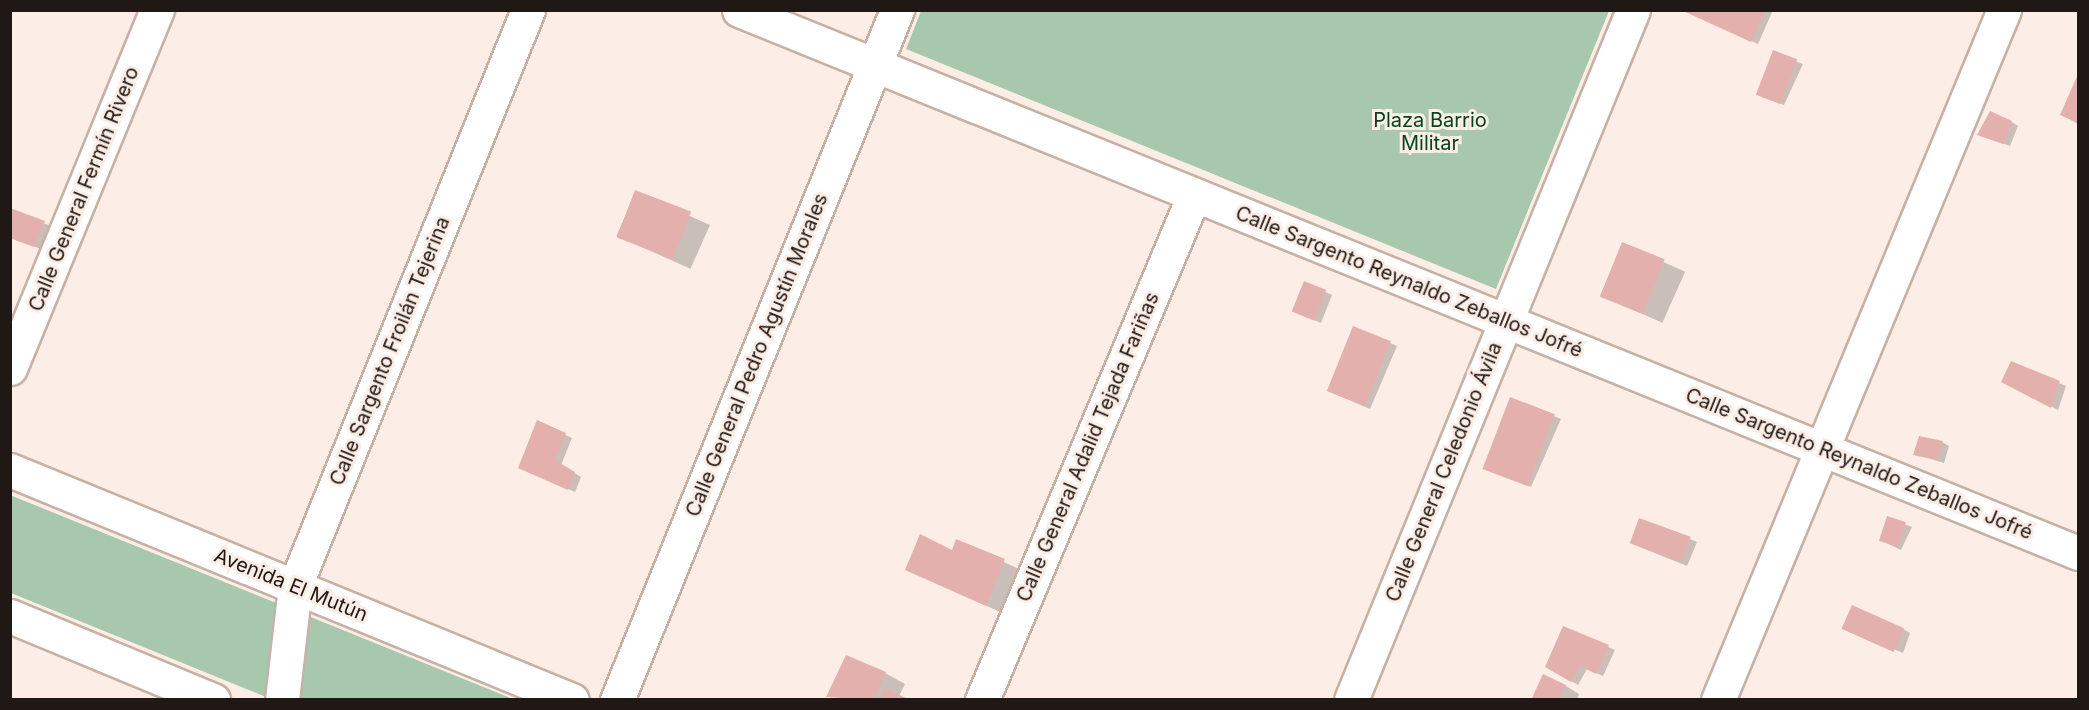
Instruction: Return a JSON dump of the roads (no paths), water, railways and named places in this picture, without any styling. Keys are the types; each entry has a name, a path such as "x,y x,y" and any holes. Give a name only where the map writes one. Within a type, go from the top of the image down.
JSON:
{"street":[{"name":"Calle General Fermín Rivero","path":"10,368 157,10"},
{"name":"Calle Sargento Froilán Tejerina","path":"282,699 295,586 528,10"},
{"name":"Calle Sargento Reynaldo Zeballos Jofré","path":"739,10 2079,553"},
{"name":"Calle General Pedro Agustín Morales","path":"618,699 897,10"},
{"name":"Calle General Celedonio Ávila","path":"1351,699 1633,10"},
{"path":"1718,699 2004,10"},
{"name":"Calle General Adalid Tejada Fariñas","path":"982,699 1194,195"},
{"name":"Avenida El Mutún","path":"10,470 572,699"},
{"path":"10,616 213,699"}],"park label":[{"name":"Plaza Barrio Militar","path":"1430,132"}]}
